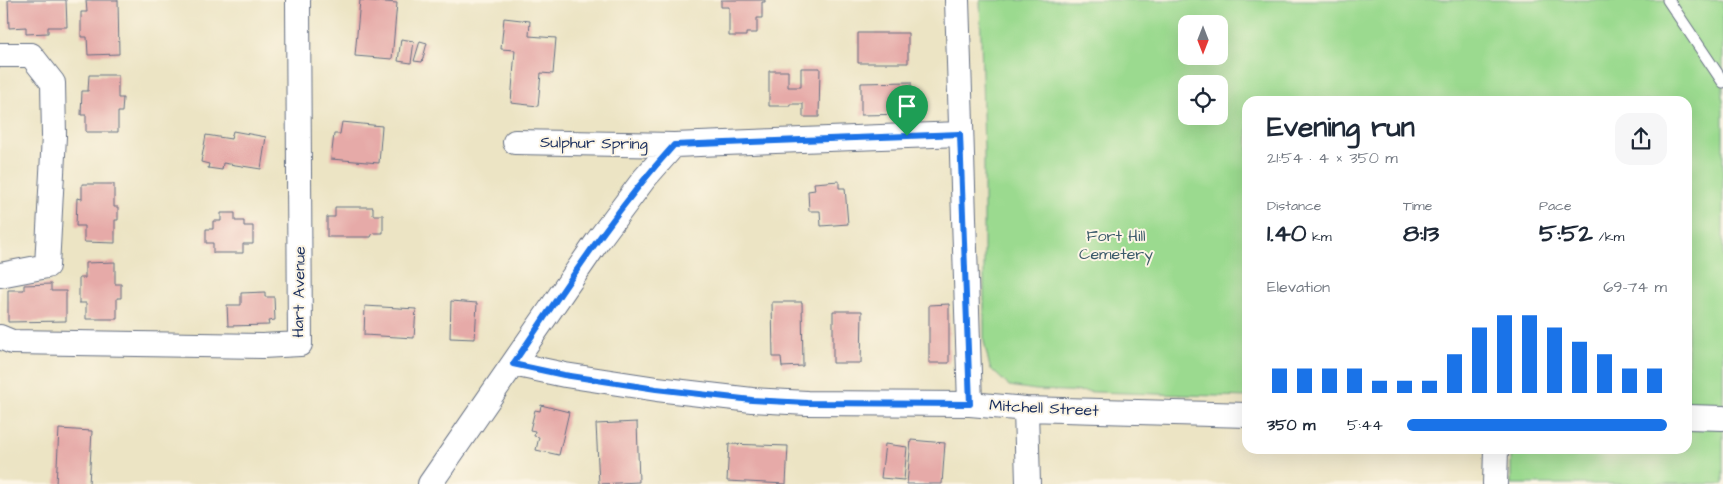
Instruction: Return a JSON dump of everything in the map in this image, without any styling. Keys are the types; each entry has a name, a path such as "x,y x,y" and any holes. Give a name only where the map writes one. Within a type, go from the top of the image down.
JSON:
{"street":[{"name":"Hart Avenue","path":"0,337 12,342 262,346 300,344 298,0"},
{"path":"957,0 970,404"},
{"path":"0,56 31,56 53,83 54,136 47,266 0,275"},
{"name":"Sulphur Spring","path":"515,142 674,145 960,134"},
{"name":"Sulphur Spring","path":"430,484 609,226 644,179 674,145"},
{"name":"Mitchell Street","path":"513,364 564,375 656,389 752,400 807,403 970,404 1026,409 1242,415"},
{"path":"1026,409 1028,484"},
{"path":"1692,417 1723,418"},
{"path":"1495,484 1496,454"}],"lane":[{"path":"1668,0 1723,82"}],"green space":[{"name":"Fort Hill Cemetery","path":"980,0 1723,0 1723,406 1692,405 1692,96 1242,96 1242,397 1036,390 1009,386 990,368 984,341 984,150"},
{"path":"1692,424 1723,427 1723,484 1511,484 1511,454 1692,454"}],"building":[{"path":"8,0 66,0 67,27 48,27 48,33 26,34 26,27 9,28"},
{"path":"86,0 118,0 119,54 88,55 87,37 81,37 81,12 87,12"},
{"path":"360,0 397,3 392,59 355,56"},
{"path":"721,0 765,0 765,2 762,2 762,18 757,18 757,33 746,33 746,36 729,36 729,7 721,7"},
{"path":"504,18 530,21 529,36 556,38 553,74 541,73 538,106 511,103 515,50 501,49"},
{"path":"858,33 908,33 908,63 858,63"},
{"path":"401,39 414,41 411,63 398,61"},
{"path":"420,41 427,43 422,62 414,61"},
{"path":"801,68 820,68 819,117 803,117 803,104 769,106 769,71 788,71 788,87 801,87"},
{"path":"89,75 118,75 118,98 123,98 122,112 118,112 118,132 86,132 86,115 81,115 82,91 88,91"},
{"path":"911,82 912,114 861,115 861,83"},
{"path":"342,122 382,126 379,163 331,159 334,134 340,134"},
{"path":"233,131 266,137 261,169 223,163 222,170 208,168 209,164 201,162 206,135 231,139"},
{"path":"839,181 839,188 845,188 848,224 821,226 820,211 809,211 808,191 815,190 814,183"},
{"path":"82,184 114,184 114,207 118,207 118,220 115,220 115,243 84,242 84,226 76,226 77,198 82,199"},
{"path":"335,207 373,207 373,215 383,215 383,233 373,233 371,237 327,237 327,217 335,217"},
{"path":"221,213 235,213 235,221 244,221 244,226 253,226 253,244 243,244 243,253 213,253 213,243 206,243 206,229 213,229 213,221 221,221"},
{"path":"115,262 115,284 121,284 121,298 117,298 117,319 86,319 86,303 79,303 79,278 85,278 85,263"},
{"path":"51,284 51,291 66,291 66,321 8,322 8,290 24,290 24,285"},
{"path":"265,292 265,297 274,297 275,320 268,321 269,325 228,326 227,305 241,305 241,293"},
{"path":"451,301 477,303 475,339 450,338"},
{"path":"772,302 802,302 803,366 782,367 781,357 773,357"},
{"path":"949,304 949,363 929,363 929,305"},
{"path":"365,306 416,309 414,338 364,335"},
{"path":"833,311 862,311 861,363 833,363"},
{"path":"541,405 569,412 559,455 536,450 539,437 534,436 535,431 530,430 535,410 540,411"},
{"path":"637,422 639,482 599,484 596,424"},
{"path":"59,429 92,431 89,484 56,484"},
{"path":"911,440 945,443 942,484 907,484"},
{"path":"729,444 788,446 786,484 727,481"},
{"path":"885,444 907,447 904,480 881,478"}],"route":[{"path":"960,134 970,404 807,403 752,400 656,389 564,375 513,364 597,242 644,179 674,145 907,136 960,134"}]}
